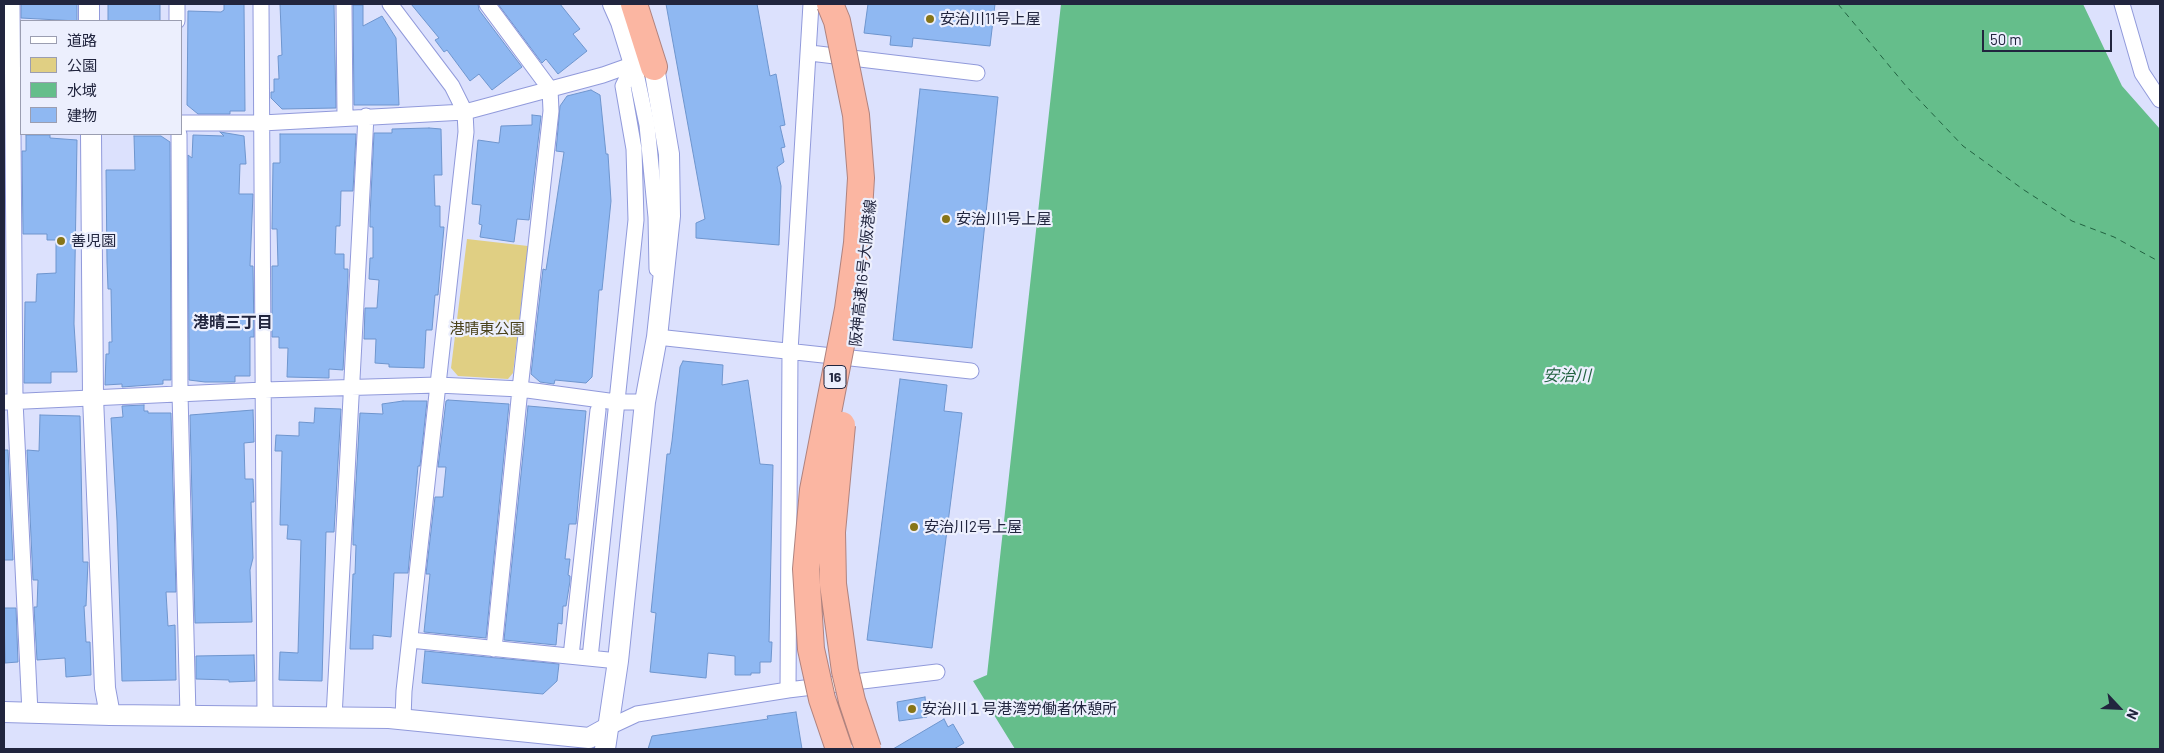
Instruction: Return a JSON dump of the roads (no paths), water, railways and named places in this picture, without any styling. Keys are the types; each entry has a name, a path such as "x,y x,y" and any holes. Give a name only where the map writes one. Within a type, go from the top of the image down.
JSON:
{"highway":[{"path":"634,4 644,66"},
{"name":"阪神高速16号大阪港線","path":"830,4 837,21 856,115 861,178 857,244 849,300 813,490 806,568 806,606 811,649 822,699 839,749"},
{"name":"阪神高速16号大阪港線","path":"841,4 859,66 867,118 872,176 869,247 860,325 840,437 835,484 832,532 833,584 845,671 852,702 868,749"}],"street":[{"path":"12,4 9,402 30,713"},
{"path":"89,4 89,20"},
{"path":"177,4 177,20"},
{"path":"261,4 265,716"},
{"path":"344,4 345,117"},
{"path":"390,4 452,86 465,112 466,132 403,719"},
{"path":"487,4 550,89 551,111 520,389 494,649"},
{"path":"605,749 618,661 645,402 658,337 671,189 665,124 644,66 613,4"},
{"path":"788,690 790,351 810,53 811,4"},
{"path":"2122,4 2142,73 2160,100"},
{"path":"810,53 977,73"},
{"path":"182,123 262,122 465,112 644,66"},
{"path":"590,658 636,220 634,148 623,86 644,66"},
{"path":"334,717 366,116"},
{"path":"91,135 93,397 105,688 110,715"},
{"path":"179,135 180,393 188,716"},
{"path":"658,337 970,371"},
{"path":"9,402 180,393 438,385 520,389 616,402 645,402"},
{"path":"571,656 598,410"},
{"path":"410,640 618,661"},
{"path":"4,712 403,719 588,743 607,728 637,714 788,690 937,672"}],"water":[{"name":"安治川","path":"1061,4 2083,4 2122,86 2160,129 2160,749 1015,749 973,681 987,675"}],"place":[{"name":"安治川11号上屋","path":"930,19"},
{"name":"安治川1号上屋","path":"946,219"},
{"name":"善児園","path":"61,241"},
{"name":"安治川2号上屋","path":"914,527"},
{"name":"安治川１号港湾労働者休憩所","path":"912,709"}],"district":[{"name":"港晴三丁目","path":"233,323"}],"park label":[{"name":"港晴東公園","path":"487,329"}]}
